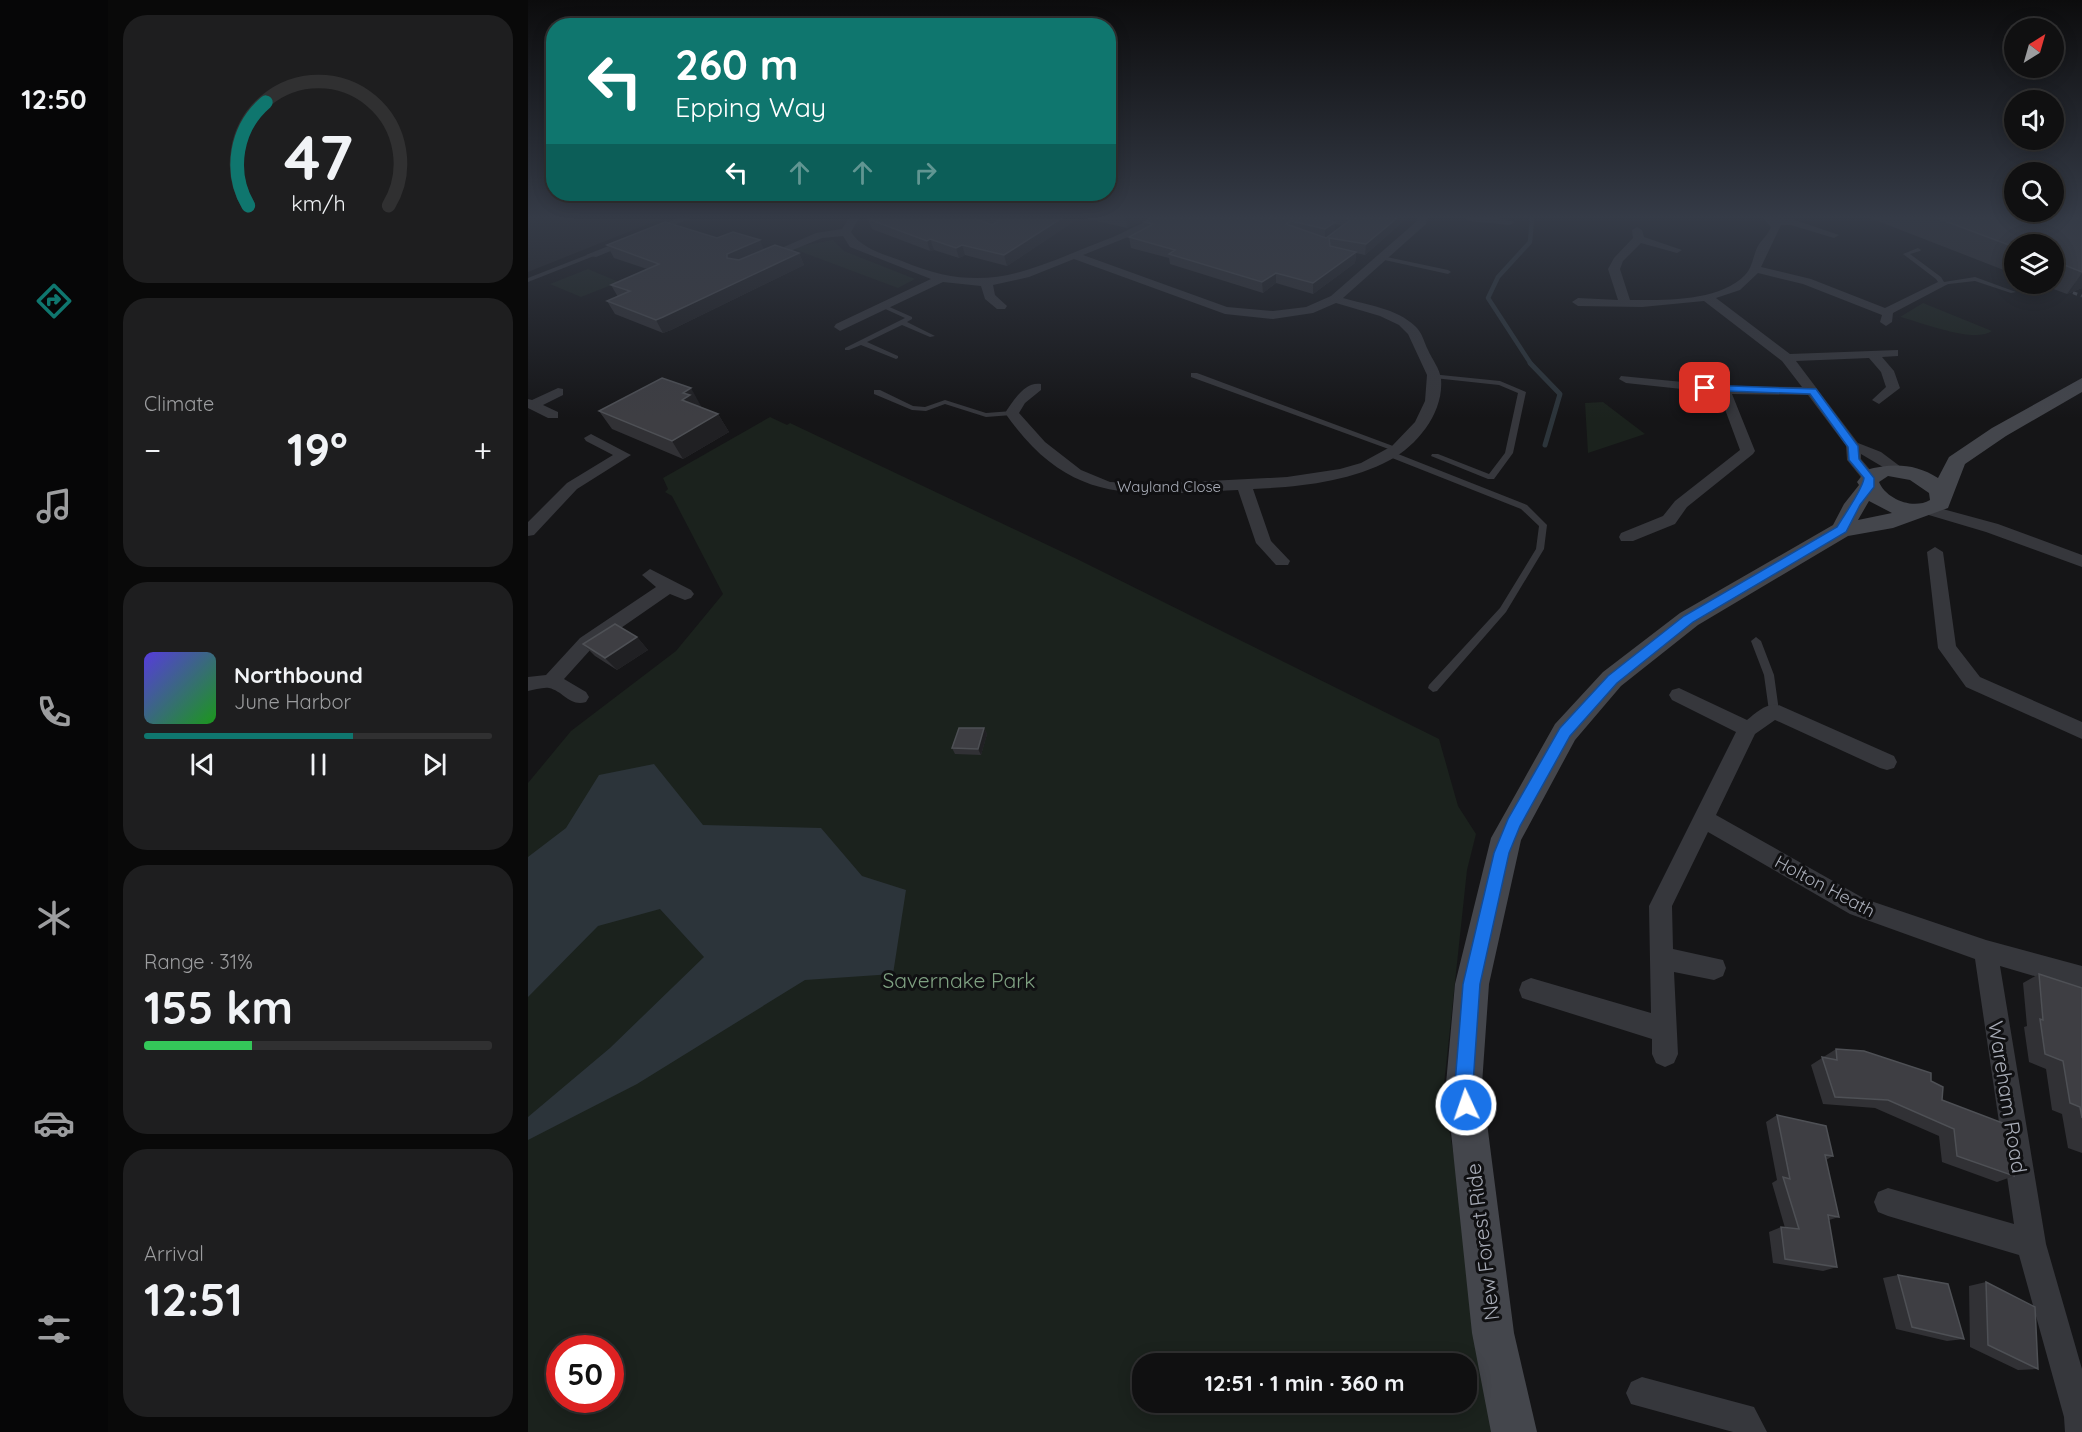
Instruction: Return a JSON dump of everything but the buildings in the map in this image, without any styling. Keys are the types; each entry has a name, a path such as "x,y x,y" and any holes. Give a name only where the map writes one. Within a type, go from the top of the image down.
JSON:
{"main road":[{"path":"1933,504 1956,461 1999,432 2082,384"},
{"path":"1842,530 1855,504 1879,471 1899,470 1926,463 1956,461"},
{"path":"1899,470 1931,483 1933,504"},
{"path":"1869,482 1882,500 1894,506 1933,504"},
{"name":"New Forest Ride","path":"1514,1432 1493,1333 1464,1084 1472,984 1506,838 1565,732 1612,679 1689,619 1842,530 1885,523 1933,504"}],"street":[{"path":"840,327 928,285"},
{"path":"986,285 988,296 1001,306"},
{"path":"1155,285 1225,310 1273,315 1309,310 1335,299 1350,285"},
{"path":"1619,285 1625,303"},
{"path":"1578,302 1661,302 1707,297 1734,289 1740,285"},
{"path":"1815,285 1886,317 1941,285"},
{"path":"1707,297 1787,358 1853,446 1854,460 1869,482"},
{"name":"Wayland Close","path":"1012,413 1028,434 1046,450 1081,476 1098,484 1119,488 1244,485 1335,475 1394,452 1420,425 1433,404 1434,376 1412,329 1392,317 1335,299"},
{"path":"1787,358 1823,355 1874,356 1893,353"},
{"path":"1874,356 1887,371 1893,388 1879,400"},
{"path":"1626,379 1724,390 1813,391"},
{"path":"1012,413 1020,400 1036,387"},
{"path":"1626,537 1669,520 1681,504 1721,475 1748,451 1724,390"},
{"path":"530,404 558,392"},
{"path":"530,404 553,415"},
{"path":"528,531 572,486 624,455 591,438"},
{"path":"1853,446 1876,455 1899,470"},
{"name":"Wayland Close","path":"1244,485 1264,543 1282,561"},
{"path":"1933,504 2082,561"},
{"path":"1935,552 1947,648 1973,681 2082,731"},
{"path":"551,681 586,643 676,591 650,575"},
{"path":"528,684 551,681 579,697"},
{"path":"1679,695 1749,729"},
{"path":"1531,990 1665,1042 1660,906 1749,729 1774,711 1887,762"},
{"name":"Holton Heath","path":"1704,819 1858,907 1986,951 2082,978"},
{"name":"Wareham Road","path":"1986,951 2031,1244 2081,1422"},
{"path":"1663,958 1714,968"},
{"path":"1888,1202 2031,1244"},
{"path":"1642,1393 1743,1418 1750,1432"}],"lane":[{"path":"847,349 910,318 883,306"},
{"path":"901,322 932,336"},
{"path":"861,342 896,357"},
{"path":"1194,375 1394,452 1524,507 1543,525 1540,549 1503,610 1433,688"},
{"path":"1434,376 1500,383 1521,392 1509,453 1491,477 1435,456"},
{"path":"877,392 912,408 926,409 945,402 986,415 1012,413"},
{"path":"1756,641 1769,675 1774,711"}],"green space":[{"path":"552,285 612,285 581,297"},
{"path":"890,285 904,285 898,288"},
{"path":"1923,303 1992,331 1984,334 1961,334 1900,317"},
{"path":"1603,402 1645,434 1588,453 1585,403"},
{"name":"Savernake Park","path":"770,417 787,425 790,423 1077,559 1439,739 1458,806 1476,834 1467,870 1443,1094 1502,1432 528,1432 528,783 571,731 676,651 723,594 672,496 665,492 668,489 663,478"}],"shaded area":[{"path":"654,764 703,825 821,828 862,876 906,890 893,974 805,980 637,1084 528,1140 528,1117 610,1048 704,957 660,909 598,926 528,997 528,857 566,828 599,775"}],"waterway":[{"path":"1494,285 1488,298 1531,364"},
{"path":"1530,363 1560,394 1545,445"}],"railway":[{"path":"2064,289 2082,296"}],"route":[{"path":"1466,1105 1464,1084 1472,984 1501,853 1513,824 1565,732 1612,679 1689,619 1842,530 1855,504 1869,487 1869,478 1854,460 1853,446 1813,391 1705,388"}]}
